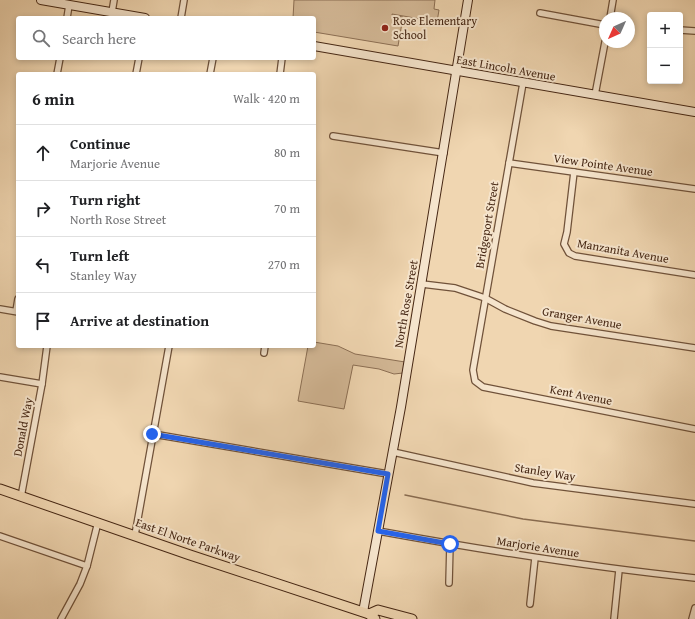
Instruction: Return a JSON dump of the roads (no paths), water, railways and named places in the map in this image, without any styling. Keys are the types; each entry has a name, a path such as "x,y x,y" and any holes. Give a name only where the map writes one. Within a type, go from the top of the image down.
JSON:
{"main road":[{"name":"East El Norte Parkway","path":"0,489 369,615 378,610 412,619"}],"street":[{"path":"42,0 134,16"},
{"path":"112,12 114,0"},
{"path":"181,16 184,0"},
{"name":"North Rose Street","path":"369,615 378,531 422,284 468,0"},
{"path":"611,12 613,0"},
{"path":"67,16 69,5"},
{"path":"540,13 599,23"},
{"path":"683,30 695,31"},
{"name":"East Lincoln Avenue","path":"316,46 456,72 695,112"},
{"path":"595,95 604,48"},
{"path":"57,72 60,60"},
{"path":"136,72 139,60"},
{"path":"210,72 213,60"},
{"path":"280,72 282,60"},
{"name":"Bridgeport Street","path":"473,370 523,83"},
{"path":"333,136 444,153"},
{"name":"View Pointe Avenue","path":"509,163 695,188"},
{"name":"Manzanita Avenue","path":"574,172 567,232 564,244 569,252 575,256 695,275"},
{"name":"Granger Avenue","path":"422,284 455,288 485,298 505,309 551,326 695,348"},
{"path":"0,309 16,311"},
{"name":"Donald Way","path":"21,497 42,384 47,348"},
{"path":"135,535 169,348"},
{"path":"264,354 265,348"},
{"name":"Kent Avenue","path":"473,370 475,381 484,387 695,429"},
{"name":"Donald Way","path":"0,378 42,384"},
{"path":"152,434 388,474"},
{"name":"Stanley Way","path":"393,452 534,483 695,504"},
{"path":"61,619 76,594 87,566 98,522"},
{"name":"Marjorie Avenue","path":"378,531 535,558 620,570 695,578"},
{"path":"0,536 87,566"},
{"path":"448,582 450,544"},
{"path":"530,604 535,558"},
{"path":"614,619 620,570"},
{"path":"692,619 695,608"}],"waterway":[{"path":"405,495 523,519 695,541"}],"place":[{"name":"Rose Elementary School","path":"385,28"}]}
